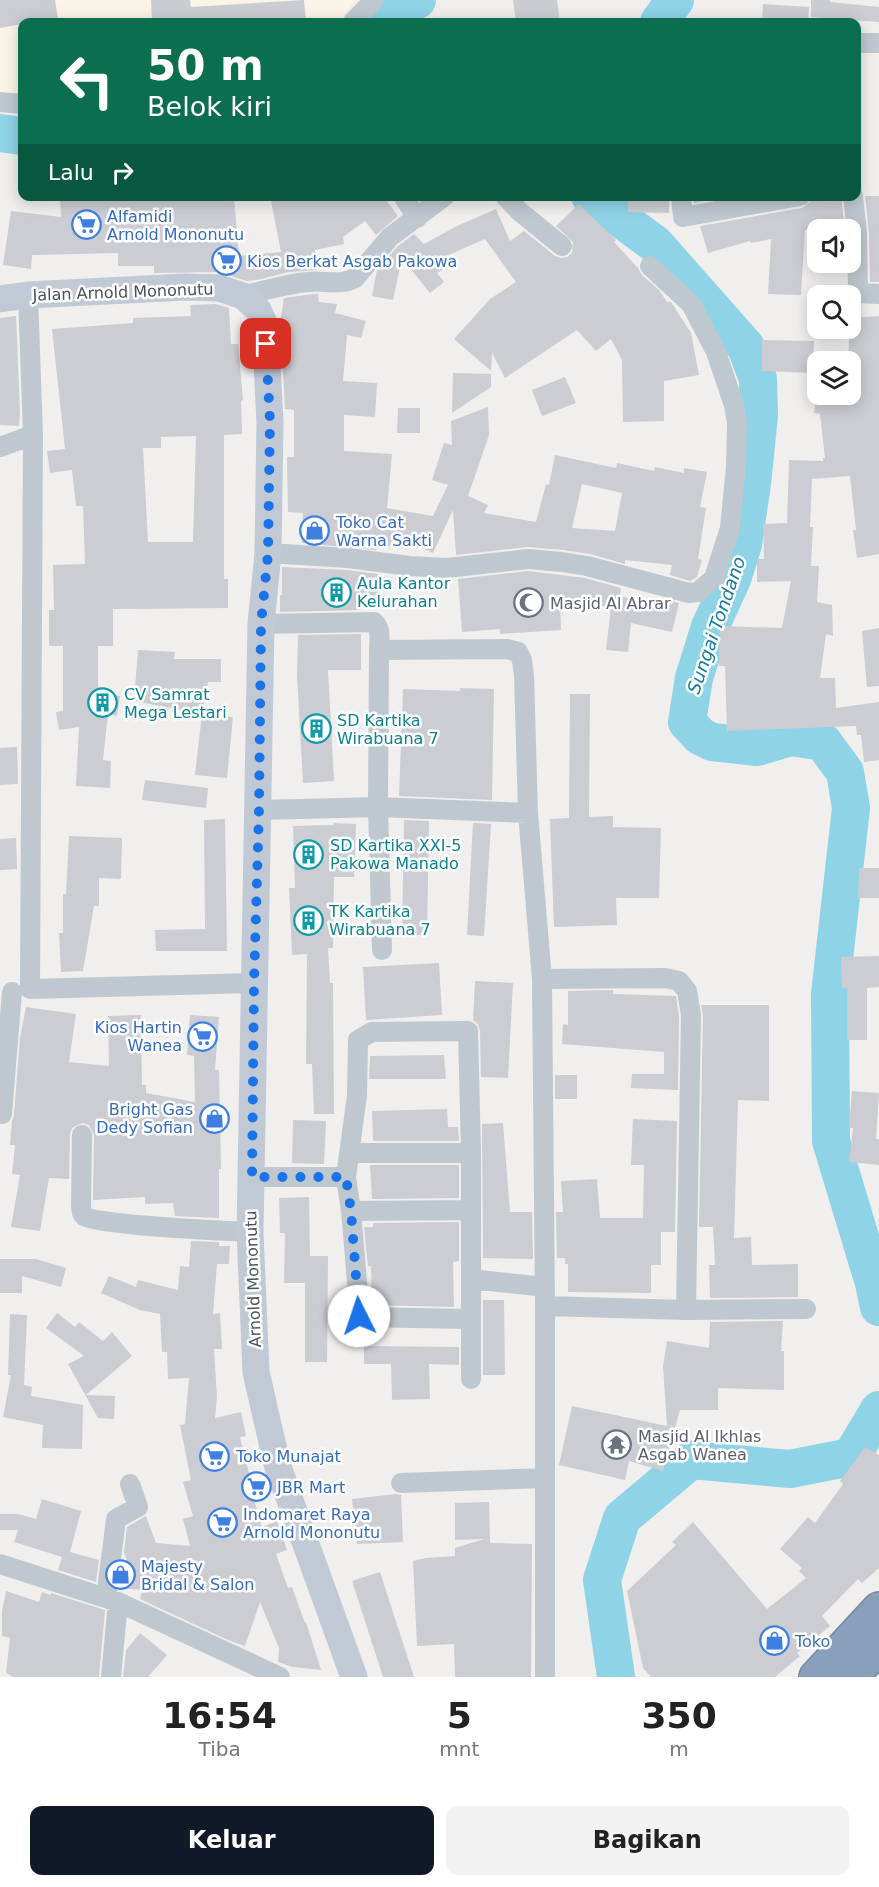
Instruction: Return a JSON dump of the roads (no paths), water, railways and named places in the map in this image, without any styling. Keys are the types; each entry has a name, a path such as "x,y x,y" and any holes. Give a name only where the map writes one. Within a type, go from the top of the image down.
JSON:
{"highway":[{"path":"816,1677 879,1609"},
{"path":"851,1677 879,1647"}],"street":[{"path":"357,18 374,0"},
{"path":"861,43 879,43"},
{"path":"0,102 18,104"},
{"path":"406,201 417,218"},
{"path":"243,296 302,282 348,282 356,278 390,237 439,201"},
{"path":"510,201 562,246"},
{"path":"681,201 683,217 772,201"},
{"path":"854,201 857,233 858,293 879,294"},
{"path":"268,554 348,558 409,566 447,568 528,559 587,566 689,592 698,592 706,587 714,579 730,528 738,446 734,405 716,352 691,304 650,266"},
{"name":"Jalan Arnold Mononutu","path":"0,299 28,295 185,287 219,288 243,296"},
{"path":"2,1114 10,989 33,435 28,295"},
{"name":"Arnold Mononutu","path":"243,296 258,310 265,325 270,422 268,554 261,624 250,1232 256,1372 277,1464 354,1677"},
{"path":"0,447 33,435"},
{"path":"261,624 374,622 380,631 378,807 382,950"},
{"path":"380,650 507,649 518,652 522,660 528,813 542,980 545,1677"},
{"path":"259,810 378,807 528,813"},
{"path":"542,980 664,978 679,981 687,991 691,1015 686,1310"},
{"path":"10,989 254,983"},
{"path":"470,1319 364,1319 360,1317 346,1177 357,1095 358,1040 372,1032 468,1031 471,1153 471,1378"},
{"path":"82,1136 81,1207 86,1217 111,1222 250,1232"},
{"path":"349,1153 471,1153"},
{"path":"252,1177 346,1177"},
{"path":"351,1211 471,1210"},
{"path":"471,1279 545,1296 686,1310 806,1309"},
{"path":"401,1483 545,1478"},
{"path":"111,1677 116,1520 138,1507 130,1484"},
{"path":"0,1564 112,1600 280,1677"}],"waterway":[{"name":"Sungai Tondano","path":"388,18 417,0"},
{"name":"Sungai Tondano","path":"662,18 675,0"},
{"name":"Sungai Tondano","path":"0,133 18,135"},
{"name":"Sungai Tondano","path":"597,201 655,244 746,347 758,379 759,415 743,544 732,579 710,627 694,678 687,722 700,736 712,742 757,747 791,737 823,742 845,772 851,808 830,994 831,1141 874,1283 879,1307"},
{"name":"Sungai Tondano","path":"616,1677 602,1580 622,1518 691,1460 790,1469 851,1457 879,1410"}],"place":[{"name":"Alfamidi Arnold Mononutu","path":"86,225"},
{"name":"Kios Berkat Asgab Pakowa","path":"226,261"},
{"name":"Toko Cat Warna Sakti","path":"315,531"},
{"name":"Aula Kantor Kelurahan","path":"336,592"},
{"name":"Masjid Al Abrar","path":"529,603"},
{"name":"CV Samrat Mega Lestari","path":"103,703"},
{"name":"SD Kartika Wirabuana 7","path":"316,729"},
{"name":"SD Kartika XXI-5 Pakowa Manado","path":"309,854"},
{"name":"TK Kartika Wirabuana 7","path":"308,920"},
{"name":"Kios Hartin Wanea","path":"203,1036"},
{"name":"Bright Gas Dedy Sofian","path":"214,1118"},
{"name":"Masjid Al Ikhlas Asgab Wanea","path":"617,1445"},
{"name":"Toko Munajat","path":"215,1456"},
{"name":"JBR Mart","path":"256,1487"},
{"name":"Indomaret Raya Arnold Mononutu","path":"222,1523"},
{"name":"Majesty Bridal & Salon","path":"120,1575"},
{"name":"Toko","path":"774,1641"}]}
